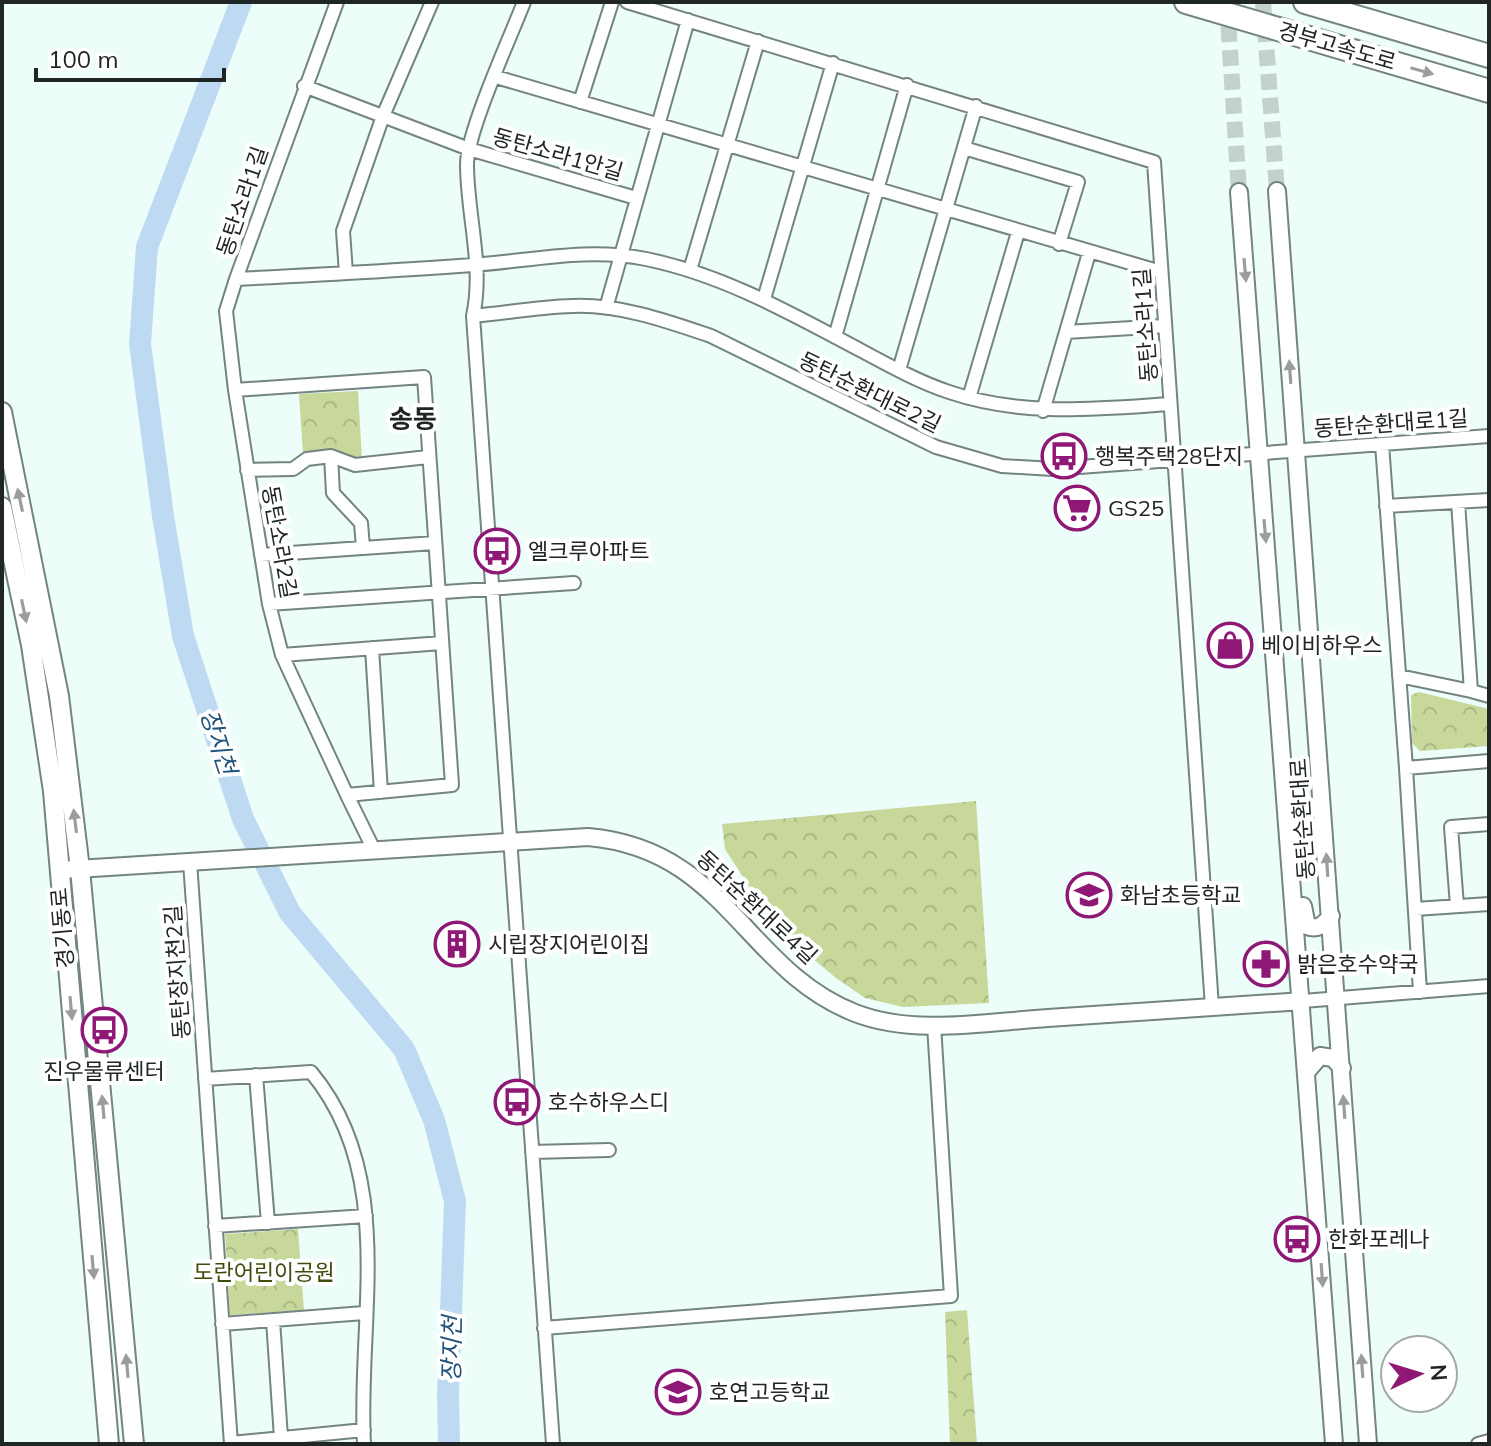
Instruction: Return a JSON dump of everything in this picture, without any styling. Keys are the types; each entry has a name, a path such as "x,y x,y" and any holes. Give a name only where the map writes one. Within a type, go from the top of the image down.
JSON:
{"highway":[{"name":"경부고속도로","path":"1186,2 1489,91"},
{"name":"경부고속도로","path":"1305,2 1489,56"}],"main road":[{"name":"동탄순환대로","path":"1277,191 1368,1444"},
{"name":"동탄순환대로","path":"1239,192 1303,1001 1334,1444"},
{"name":"경기동로","path":"2,412 59,696 80,869 134,1444"},
{"name":"경기동로","path":"2,507 31,645 53,791 109,1444"},
{"path":"1288,810 1299,857 1307,926 1319,928 1331,916"},
{"name":"동탄순환대로4길","path":"61,870 588,837 620,840 645,847 677,864 702,883 791,971 826,998 856,1013 934,1025 1303,1001"},
{"path":"1308,1070 1320,1056 1333,1058 1342,1068"}],"street":[{"name":"동탄소라1길","path":"337,2 236,279 476,265 562,253 619,255 690,270 764,299 899,370 969,398 1043,411 1170,404 1154,162 627,2"},
{"path":"346,273 343,231 383,116 432,2"},
{"name":"동탄소라1안길","path":"476,265 467,162 469,149 524,2"},
{"path":"580,102 612,2"},
{"name":"동탄소라1안길","path":"606,308 688,20"},
{"path":"690,270 758,41"},
{"path":"764,299 833,63"},
{"path":"496,77 1161,272"},
{"path":"835,337 907,85"},
{"name":"동탄소라1안길","path":"304,86 469,149 636,198"},
{"path":"899,370 976,106"},
{"path":"964,148 1078,182 1059,244"},
{"path":"969,398 1018,232"},
{"path":"1043,411 1089,253"},
{"path":"476,265 477,296 473,316 553,1444"},
{"name":"동탄소라2길","path":"236,279 226,311 235,390 269,604 282,655 374,850"},
{"name":"동탄순환대로2길","path":"473,316 573,306 606,308 711,336 882,422 970,458 1002,466 1053,469 1259,453"},
{"path":"1066,332 1165,326"},
{"path":"235,390 424,377 452,785 347,795"},
{"path":"1170,404 1212,1007"},
{"name":"동탄순환대로1길","path":"1259,453 1489,436"},
{"path":"1382,444 1420,992"},
{"path":"247,470 293,469 307,459 331,456 355,465 428,457"},
{"path":"331,456 333,493 361,523 363,548"},
{"path":"1386,506 1489,500"},
{"path":"1458,502 1471,691"},
{"path":"261,555 435,543"},
{"path":"269,604 574,583"},
{"path":"282,655 442,643"},
{"path":"372,648 381,792"},
{"path":"1399,676 1489,696"},
{"path":"1406,768 1489,761"},
{"path":"1457,906 1451,827 1489,824"},
{"name":"동탄장지천2길","path":"190,862 215,1226 231,1443 281,1438 364,1437 364,1313 368,1282 366,1216 358,1168 341,1118 311,1072 205,1079"},
{"path":"1415,909 1489,904"},
{"path":"1303,1001 1489,986"},
{"path":"544,1328 951,1296 934,1025"},
{"path":"256,1075 268,1223"},
{"path":"532,1152 609,1150"},
{"path":"215,1226 366,1216"},
{"path":"222,1324 364,1313"},
{"path":"273,1320 281,1438"},
{"path":"1478,1444 1489,1441"}],"green space":[{"path":"358,391 362,459 337,452 303,454 299,394"},
{"path":"1419,692 1489,709 1489,746 1420,751 1412,743 1411,695"},
{"path":"976,801 989,1003 903,1007 865,998 775,927 725,849 722,824"},
{"name":"도란어린이공원","path":"298,1229 304,1310 230,1315 225,1234"},
{"path":"967,1310 977,1444 950,1444 945,1312"}],"waterway":[{"name":"장지천","path":"241,2 147,247 140,344 163,516 183,636 243,819 290,913 404,1049 434,1120 455,1201 449,1444"}],"tunnel":[{"path":"1227,2 1239,192"},
{"path":"1263,2 1277,191"}],"place":[{"name":"행복주택28단지","path":"1064,456"},
{"name":"GS25","path":"1077,508"},
{"name":"엘크루아파트","path":"497,551"},
{"name":"베이비하우스","path":"1230,645"},
{"name":"화남초등학교","path":"1089,895"},
{"name":"시립장지어린이집","path":"457,944"},
{"name":"밝은호수약국","path":"1266,964"},
{"name":"진우물류센터","path":"104,1030"},
{"name":"호수하우스디","path":"517,1102"},
{"name":"한화포레나","path":"1297,1239"},
{"name":"호연고등학교","path":"678,1392"}],"district":[{"name":"송동","path":"413,419"}]}
